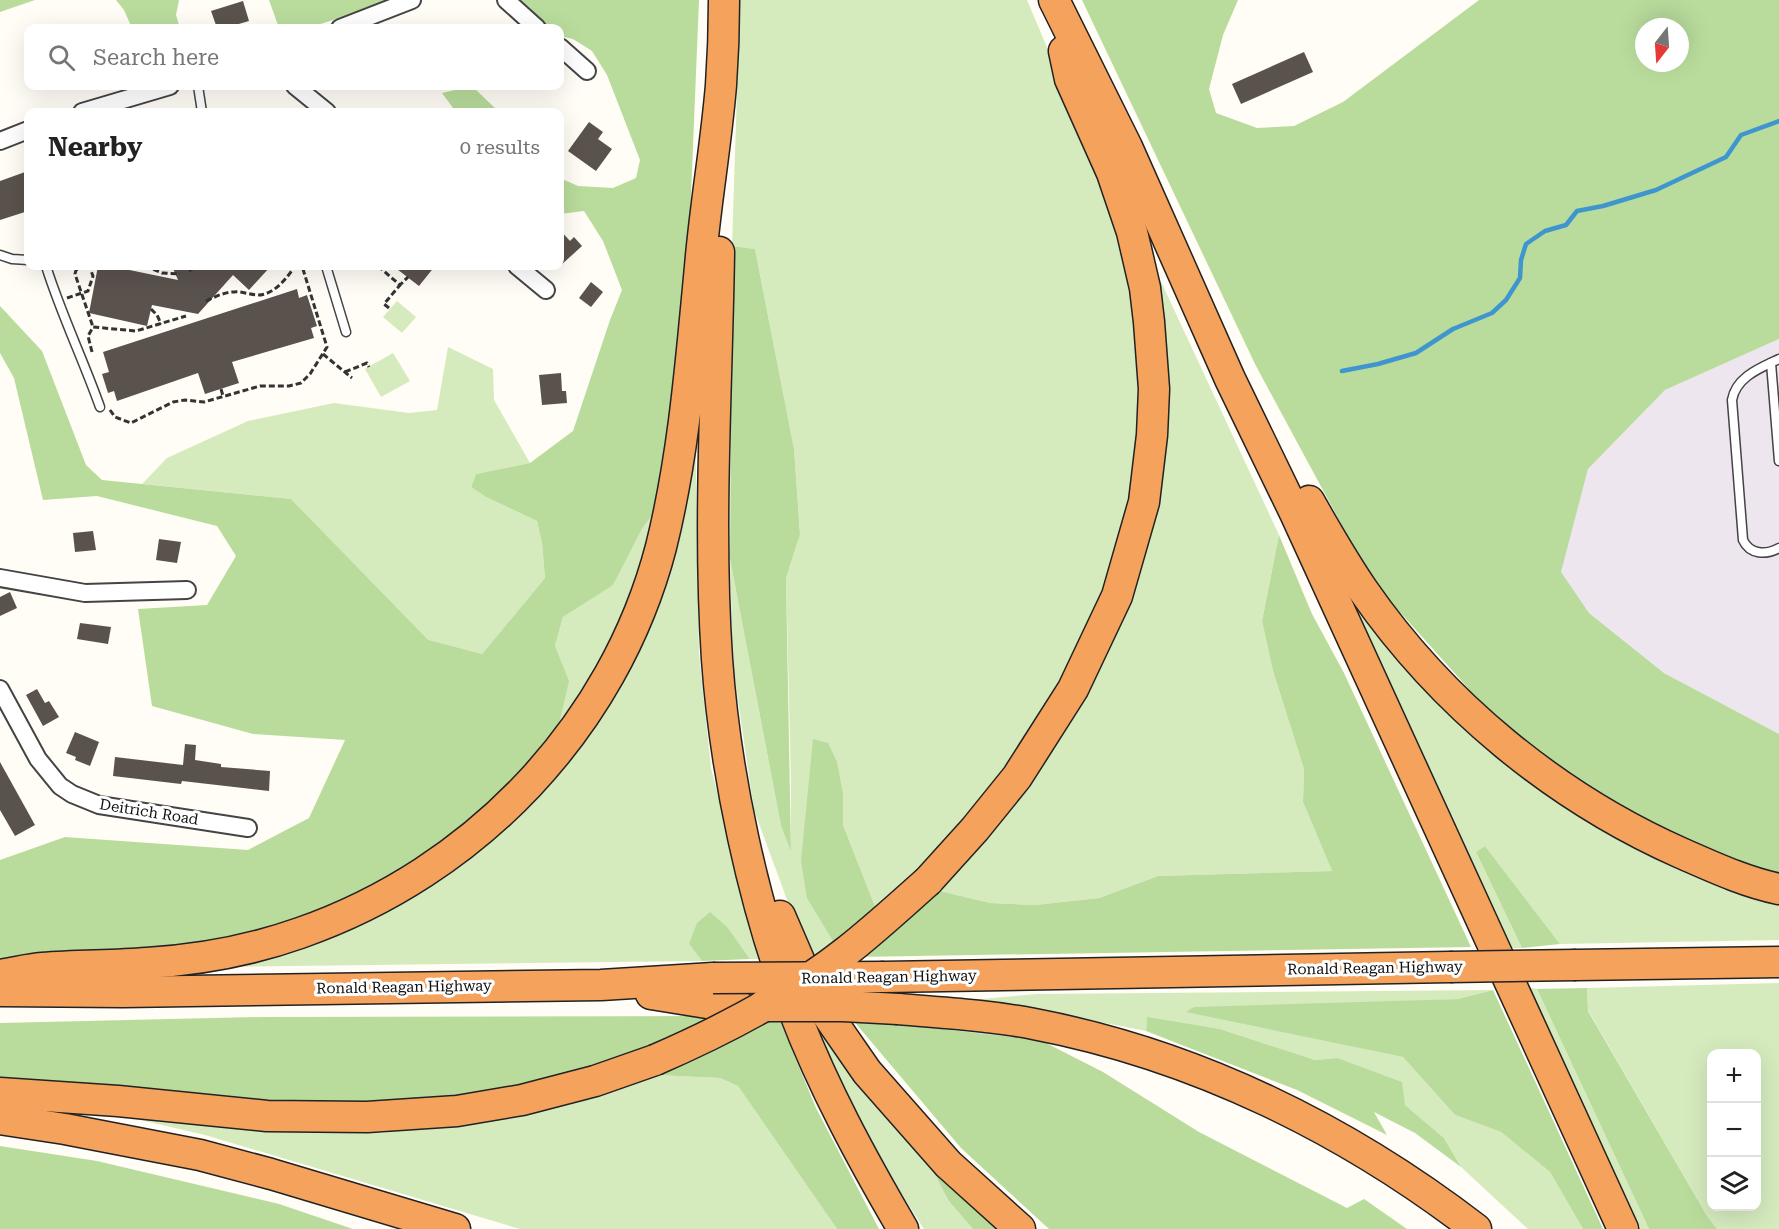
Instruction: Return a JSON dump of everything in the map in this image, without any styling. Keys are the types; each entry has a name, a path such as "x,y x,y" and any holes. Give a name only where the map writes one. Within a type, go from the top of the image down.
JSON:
{"highway":[{"path":"724,0 714,381 714,547 717,660 730,764 756,891 778,967 794,1011 825,1083 903,1229"},
{"path":"1054,0 1127,147 1212,338 1623,1229"},
{"path":"0,1093 118,1101 267,1116 368,1118 457,1111 522,1100 595,1081 655,1060 729,1026 774,1000 846,952 927,881 975,829 1019,773 1073,689 1117,596 1144,502 1152,435 1154,389 1149,322 1141,268 1132,232 1112,173 1070,79 1054,0"},
{"path":"0,975 39,968 154,963 269,943 302,933 397,889 429,869 481,830 533,782 592,705 635,621 660,548 670,507 682,430 705,210 721,87"},
{"path":"1212,338 1262,409 1333,545 1364,592 1412,653 1456,699 1485,727 1532,765 1601,811 1654,840 1715,868 1779,889"},
{"path":"741,819 815,997 867,1072 948,1164 1020,1229"},
{"name":"Ronald Reagan Highway","path":"0,991 123,992 601,985 713,978 1779,962"},
{"path":"601,985 707,1004 843,1006 974,1016 1033,1024 1098,1039 1164,1059 1234,1085 1307,1119 1410,1181 1476,1229"},
{"path":"0,1119 66,1129 200,1155 271,1173 455,1229"}],"street":[{"path":"350,24 412,0"},
{"path":"506,0 533,24"},
{"path":"564,51 587,71"},
{"path":"96,108 156,90"},
{"path":"301,90 322,108"},
{"path":"0,141 24,132"},
{"path":"522,270 546,290"},
{"path":"0,578 85,593 187,590"},
{"name":"Deitrich Road","path":"0,689 38,759 60,786 72,794 99,805 248,828"}],"lane":[{"path":"199,90 201,108"},
{"path":"0,255 24,260"},
{"path":"47,270 57,301 104,407"},
{"path":"327,270 346,332"},
{"path":"1779,461 1775,361 1743,378 1735,388 1732,400 1744,544 1758,553 1779,548"}],"path":[{"path":"76,270 75,274 93,327 88,336 94,356"},
{"path":"57,301 88,291 93,276 89,270"},
{"path":"155,270 162,273 180,274"},
{"path":"206,301 235,291 264,295 281,282 292,270"},
{"path":"104,407 116,417 131,423 173,402 185,400 204,402 260,386 289,386 301,383 327,347 303,270"},
{"path":"383,270 400,285"},
{"path":"389,308 384,304 408,277"},
{"path":"151,309 157,315 160,324"},
{"path":"93,327 136,331 186,316"},
{"path":"323,354 352,378"},
{"path":"345,372 367,363 369,367"},
{"path":"221,389 223,396"}],"shaded area":[{"path":"1779,339 1779,734 1664,673 1589,613 1560,573 1588,469 1665,390"}],"green space":[{"path":"0,0 35,0 0,12"},
{"path":"116,0 179,0 176,15 179,24 130,24"},
{"path":"269,0 395,0 320,24 278,24"},
{"path":"515,0 699,0 690,219 681,330 660,504 642,529 613,585 563,617 555,646 569,681 556,737 474,823 357,900 219,943 0,961 0,860 65,837 248,850 309,818 345,740 253,734 152,706 138,609 207,605 236,556 217,526 97,496 43,500 14,378 0,353 0,306 42,351 86,465 102,480 291,499 428,640 482,654 545,578 542,543 537,521 486,497 471,487 476,474 530,463 573,431 622,290 603,241 584,211 564,214 564,180 578,186 613,188 636,178 640,160 607,75 592,51 573,39 564,37 564,24 542,24"},
{"path":"740,0 1027,0 1096,163 1132,273 1145,407 1140,464 1108,588 1048,715 994,794 878,914 843,825 843,794 836,946 814,957 793,916 754,810 733,666 730,559 781,826 791,849 786,578 800,533 794,449 755,249 732,246"},
{"path":"1082,0 1238,0 1223,35 1209,89 1216,113 1257,128 1294,126 1343,102 1479,0 1779,0 1779,339 1665,390 1588,469 1561,572 1589,613 1664,673 1779,734 1779,877 1628,815 1503,727 1372,581 1256,366"},
{"path":"455,90 476,90 495,108 453,108 442,93"},
{"path":"1143,243 1279,535 1262,621 1273,671 1304,769 1303,802 1332,871 1158,876 1099,898 1035,905 990,903 936,890 970,855 1150,514"},
{"path":"732,246 755,249 794,449 800,534 786,578 791,851 781,826 730,559"},
{"path":"397,301 416,317 402,333 383,317"},
{"path":"448,347 493,369 494,400 530,463 476,474 471,487 486,497 537,521 542,543 545,578 482,654 428,641 291,499 142,484 167,458 248,421 334,403 409,413 437,410"},
{"path":"393,353 410,381 381,397 365,369"},
{"path":"695,420 699,653 711,768 759,959 750,959 728,928 689,944 702,961 211,967 600,711"},
{"path":"660,504 636,590 597,673 556,737 555,646 563,617 613,584 642,529"},
{"path":"1279,535 1312,614 1344,673 1471,947 856,957 936,890 990,903 1035,905 1099,898 1158,876 1332,871 1303,802 1304,769 1273,671 1262,621"},
{"path":"1332,564 1492,748 1779,900 1779,940 1560,944 1485,846 1476,852 1522,948 1509,948"},
{"path":"813,739 828,743 837,762 843,794 843,825 878,914 836,946 807,898 801,861"},
{"path":"1485,846 1560,944 1522,948 1476,852"},
{"path":"710,912 728,928 750,959 702,961 689,944 697,923"},
{"path":"1779,983 1779,1229 1717,1229 1707,1216 1588,1010 1587,988"},
{"path":"1527,987 1537,989 1649,1229 1639,1229"},
{"path":"1587,988 1588,1011 1707,1216 1717,1229 1649,1229 1537,989"},
{"path":"1493,990 1458,999 1187,1011 1403,1057 1455,1115 1501,1132 1550,1172 1583,1229 1528,1229 1461,1167 1444,1138 1405,1105 1337,1058 1315,1060 1220,1029 1147,1018 1146,1031 1008,1004 969,1000 1037,994"},
{"path":"1493,990 1603,1229 1583,1229 1550,1172 1501,1132 1455,1115 1403,1057 1186,1012 1194,1007 1458,999"},
{"path":"725,1016 572,1080 407,1107 247,1106 0,1081 0,1023 261,1017"},
{"path":"778,1016 816,1108 879,1229 837,1229 738,1086 720,1078 656,1075"},
{"path":"1147,1017 1220,1029 1315,1060 1337,1058 1402,1082 1405,1105 1444,1138 1461,1167 1415,1133 1374,1112 1387,1135 1297,1090 1146,1031"},
{"path":"812,1018 929,1163 948,1200 973,1229 924,1229 863,1133"},
{"path":"852,1019 1040,1040 1103,1072 1199,1132 1347,1208 1364,1199 1407,1229 1049,1229 961,1148"},
{"path":"656,1075 720,1078 738,1086 837,1229 520,1229 205,1135 136,1119 383,1133 527,1113"},
{"path":"0,1146 97,1161 279,1204 353,1229 0,1229"},
{"path":"929,1163 999,1229 973,1229 948,1200"}],"building":[{"path":"243,1 249,21 239,24 216,24 211,11"},
{"path":"1304,52 1313,72 1241,104 1232,84"},
{"path":"589,122 603,132 598,139 612,149 596,171 568,151"},
{"path":"24,172 24,212 0,220 0,181"},
{"path":"564,234 570,241 574,237 582,246 564,262"},
{"path":"97,270 129,270 178,280 174,270 267,270 249,290 233,275 198,314 152,305 147,326 89,313"},
{"path":"398,270 432,270 419,286"},
{"path":"591,282 603,292 591,307 579,298"},
{"path":"297,289 299,298 307,295 317,326 311,328 314,338 232,362 239,383 205,394 198,373 117,401 114,391 108,393 102,374 109,372 103,352"},
{"path":"561,373 562,391 566,391 567,403 542,405 539,375"},
{"path":"93,531 96,550 75,552 73,533"},
{"path":"159,539 181,542 177,563 156,560"},
{"path":"10,592 17,608 0,616 0,597"},
{"path":"80,623 111,627 108,644 77,639"},
{"path":"37,689 45,703 49,701 59,717 43,726 26,695"},
{"path":"75,732 99,742 90,766 75,760 76,757 66,753"},
{"path":"185,744 196,745 195,760 221,764 221,767 270,771 269,791 113,776 115,757 183,765"},
{"path":"0,762 35,825 15,836 0,810"}],"waterway":[{"path":"1342,371 1416,353 1453,329 1492,313 1506,300 1520,278 1521,260 1526,244 1545,231 1566,225 1577,211 1603,206 1656,190 1726,157 1741,135 1779,121"}]}
